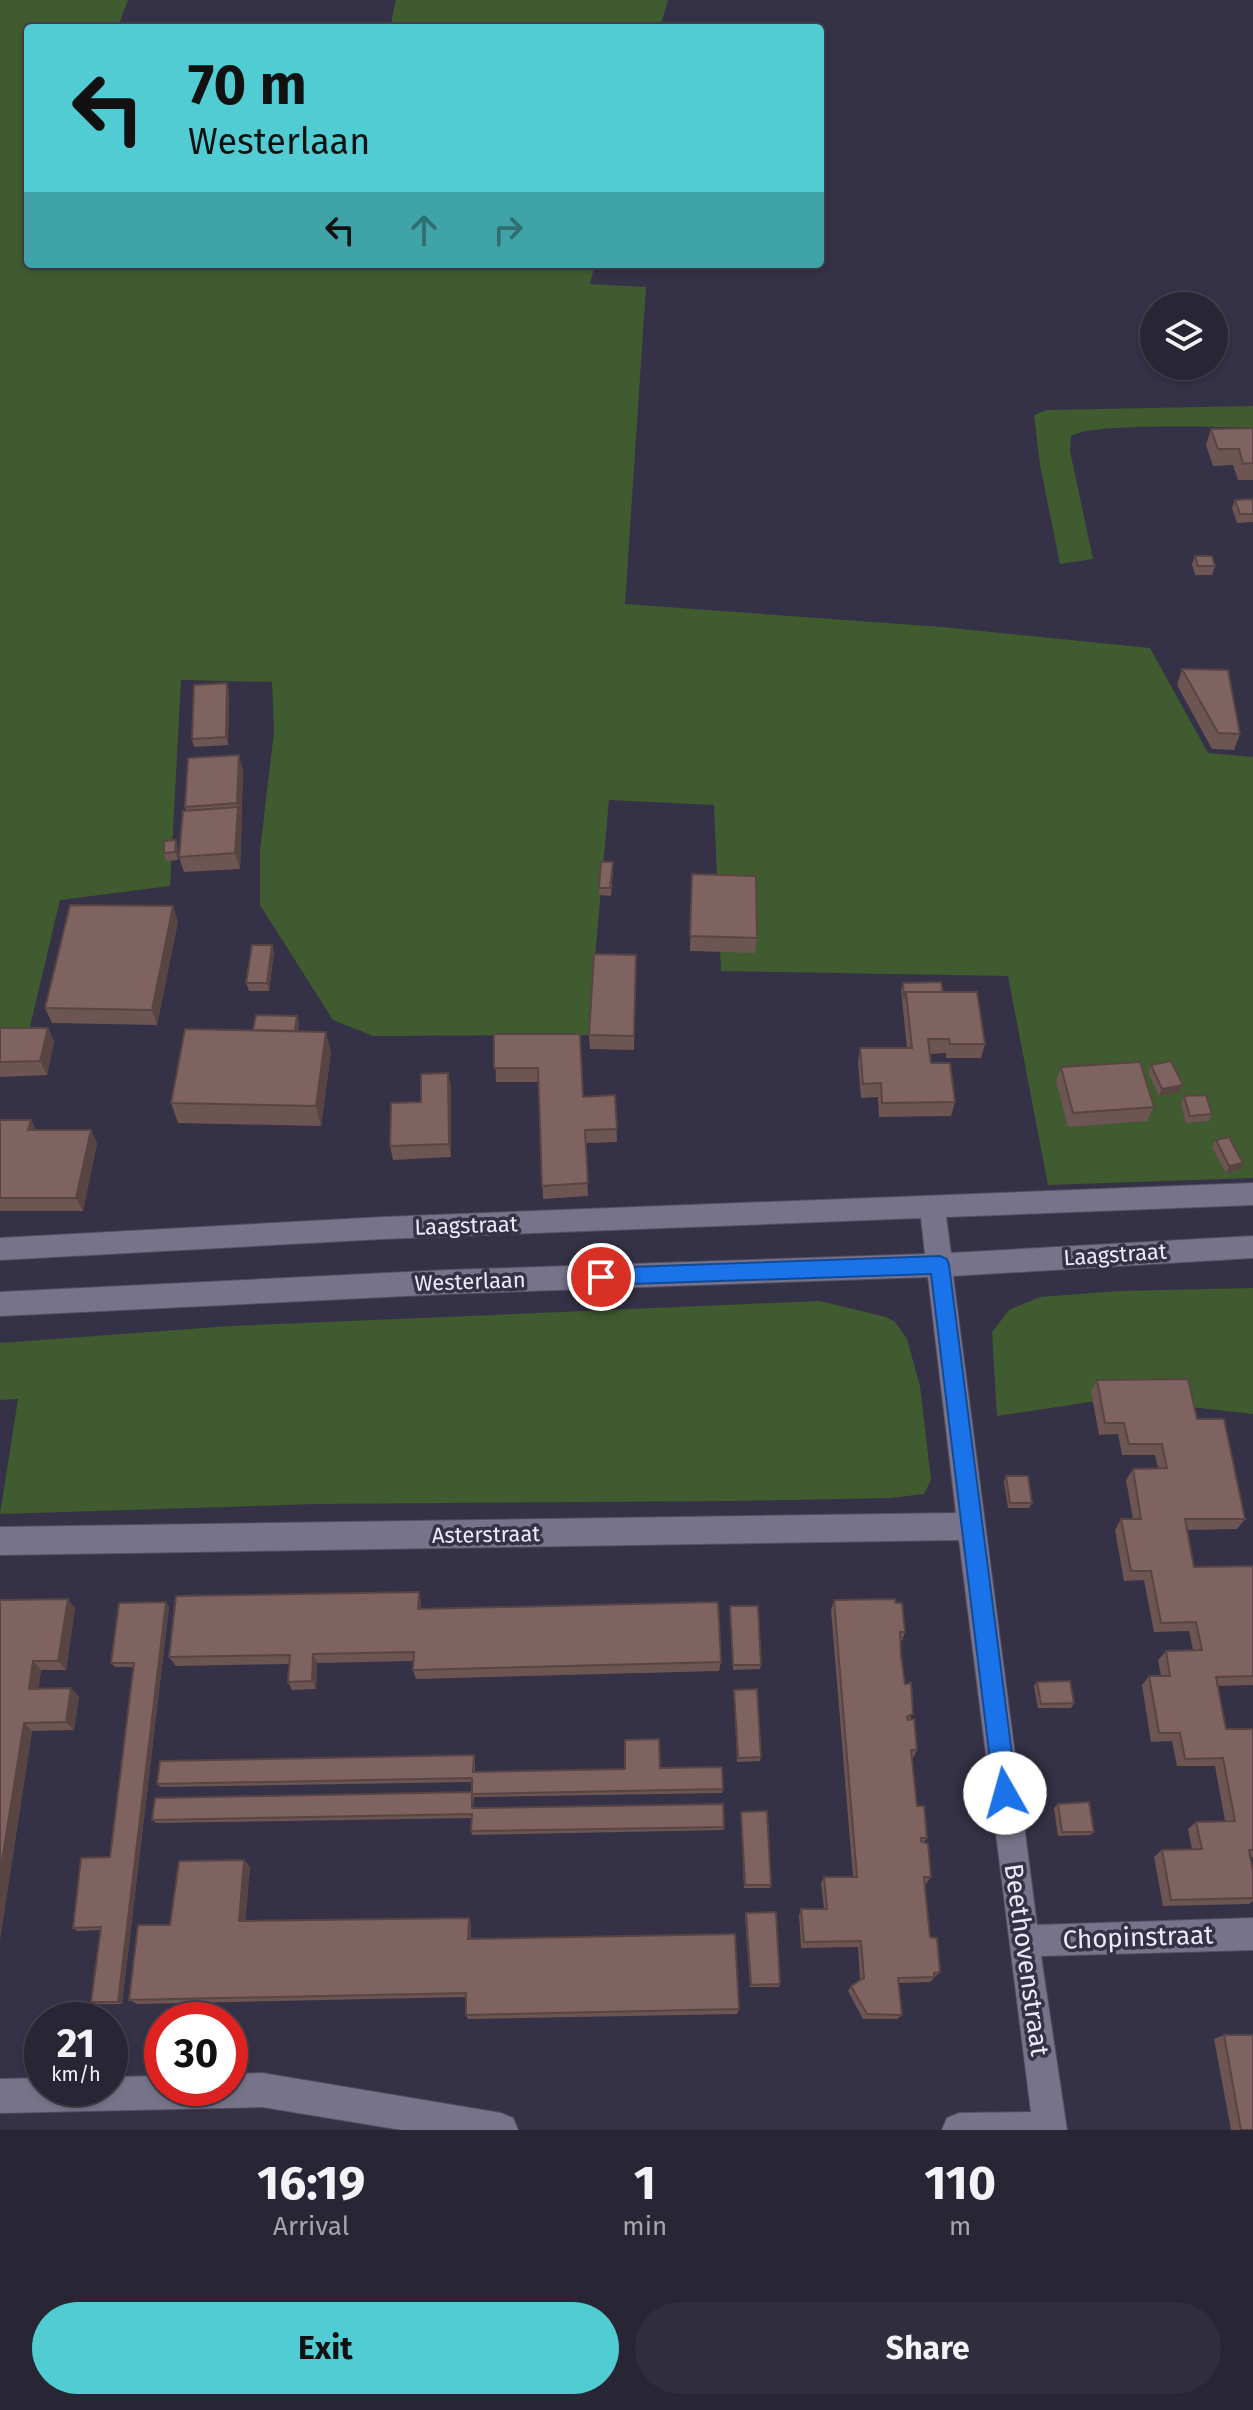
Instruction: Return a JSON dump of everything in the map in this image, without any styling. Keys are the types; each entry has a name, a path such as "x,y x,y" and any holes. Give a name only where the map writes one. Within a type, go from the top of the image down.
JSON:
{"street":[{"name":"Laagstraat","path":"0,1249 383,1228 1253,1194"},
{"path":"932,1207 940,1265"},
{"name":"Laagstraat","path":"940,1265 1253,1247"},
{"name":"Westerlaan","path":"0,1304 447,1282 940,1265"},
{"name":"Beethovenstraat","path":"940,1265 1023,1941 1050,2129"},
{"name":"Asterstraat","path":"0,1541 973,1526"},
{"name":"Chopinstraat","path":"1023,1941 1253,1934"},
{"path":"0,2096 262,2090 501,2130"},
{"path":"959,2130 1050,2129"}],"green space":[{"path":"0,0 128,0 119,24 24,24 24,268 594,268 590,284 646,287 625,604 942,627 1150,648 1208,753 1253,757 1253,1178 1048,1185 1008,976 721,971 714,805 609,800 588,1035 373,1036 333,1020 260,905 260,850 274,732 272,682 181,680 170,886 60,900 28,1035 0,1034"},
{"path":"396,0 668,0 661,24 391,24"},
{"path":"1253,406 1253,427 1129,427 1071,436 1070,451 1093,559 1060,564 1040,465 1034,415 1047,410"},
{"path":"1253,1288 1253,1414 1148,1402 1090,1402 997,1416 992,1332 1009,1310 1040,1297 1118,1291"},
{"path":"820,1301 886,1317 895,1322 907,1339 920,1386 931,1480 924,1494 891,1498 316,1504 0,1514 18,1399 0,1400 0,1343 230,1326"}],"building":[{"path":"1253,428 1253,463 1243,464 1239,449 1218,449 1211,429"},
{"path":"1253,499 1253,514 1240,514 1235,500"},
{"path":"1195,556 1212,556 1215,566 1198,566"},
{"path":"1182,669 1228,670 1240,734 1218,733"},
{"path":"227,683 226,737 192,739 194,685"},
{"path":"239,755 237,803 185,807 188,758"},
{"path":"238,807 235,853 179,857 183,811"},
{"path":"176,840 175,852 164,853 164,841"},
{"path":"601,862 613,862 610,888 599,888"},
{"path":"692,874 756,876 757,938 690,936"},
{"path":"70,905 173,906 152,1010 45,1008"},
{"path":"252,945 272,945 267,983 246,983"},
{"path":"594,954 636,955 634,1036 589,1035"},
{"path":"941,982 943,992 906,992 904,999 903,983"},
{"path":"906,992 977,992 985,1044 950,1044 949,1039 928,1039 931,1063 950,1063 955,1102 882,1103 881,1083 863,1084 860,1048 912,1048"},
{"path":"256,1015 297,1016 295,1031 253,1030"},
{"path":"0,1028 48,1028 40,1061 0,1062"},
{"path":"185,1029 326,1032 316,1106 171,1103"},
{"path":"494,1034 580,1034 583,1097 615,1095 617,1129 585,1130 588,1183 542,1186 538,1068 494,1068"},
{"path":"1171,1061 1183,1085 1162,1089 1151,1065"},
{"path":"1140,1062 1154,1107 1073,1113 1061,1067"},
{"path":"448,1073 449,1144 390,1146 391,1103 421,1102 421,1074"},
{"path":"1206,1095 1212,1114 1190,1116 1184,1096"},
{"path":"0,1120 31,1120 28,1130 91,1130 76,1198 0,1198"},
{"path":"1229,1137 1243,1163 1229,1166 1216,1140"},
{"path":"1188,1379 1197,1419 1224,1419 1245,1519 1185,1519 1194,1567 1253,1566 1253,1676 1216,1677 1226,1729 1253,1729 1253,1850 1249,1850 1253,1898 1171,1900 1162,1850 1202,1849 1196,1822 1235,1821 1223,1758 1185,1759 1180,1733 1159,1733 1149,1676 1170,1676 1166,1651 1202,1650 1196,1622 1161,1623 1151,1571 1131,1571 1121,1519 1141,1519 1133,1469 1167,1468 1162,1444 1129,1444 1124,1423 1105,1423 1097,1380"},
{"path":"1006,1476 1028,1476 1032,1503 1010,1503"},
{"path":"419,1592 418,1609 718,1602 721,1662 413,1670 414,1652 313,1654 312,1681 288,1682 290,1655 169,1657 176,1596"},
{"path":"68,1599 58,1661 33,1661 29,1689 71,1688 66,1722 24,1723 0,1873 0,1600"},
{"path":"895,1599 896,1603 902,1603 905,1632 900,1632 901,1656 905,1684 911,1683 913,1714 907,1717 908,1720 914,1719 917,1750 911,1750 917,1806 924,1806 927,1838 921,1838 921,1841 928,1844 931,1877 924,1877 930,1937 937,1938 940,1972 934,1973 934,1977 898,1978 902,2015 867,2014 851,1986 864,1978 861,1941 804,1942 801,1909 827,1909 824,1877 857,1877 834,1600"},
{"path":"166,1602 118,2002 91,2002 101,1927 73,1928 81,1858 110,1857 134,1663 111,1663 119,1603"},
{"path":"730,1606 758,1606 761,1665 733,1665"},
{"path":"1070,1681 1074,1703 1041,1704 1037,1682"},
{"path":"757,1689 761,1757 738,1758 734,1690"},
{"path":"659,1739 660,1768 722,1767 723,1789 472,1794 472,1808 723,1804 724,1827 471,1831 472,1814 152,1820 155,1798 472,1792 472,1778 157,1784 160,1761 474,1755 473,1772 625,1769 625,1740"},
{"path":"1089,1802 1094,1832 1062,1832 1058,1804"},
{"path":"767,1811 771,1885 745,1885 741,1812"},
{"path":"244,1860 239,1921 469,1918 468,1939 735,1934 739,2009 466,2015 466,1993 129,2000 138,1925 170,1925 179,1861"},
{"path":"776,1912 780,1984 751,1985 746,1913"},
{"path":"1224,2035 1253,2035 1253,2130 1241,2130"}],"route":[{"path":"601,1277 940,1265 1005,1793"}]}
